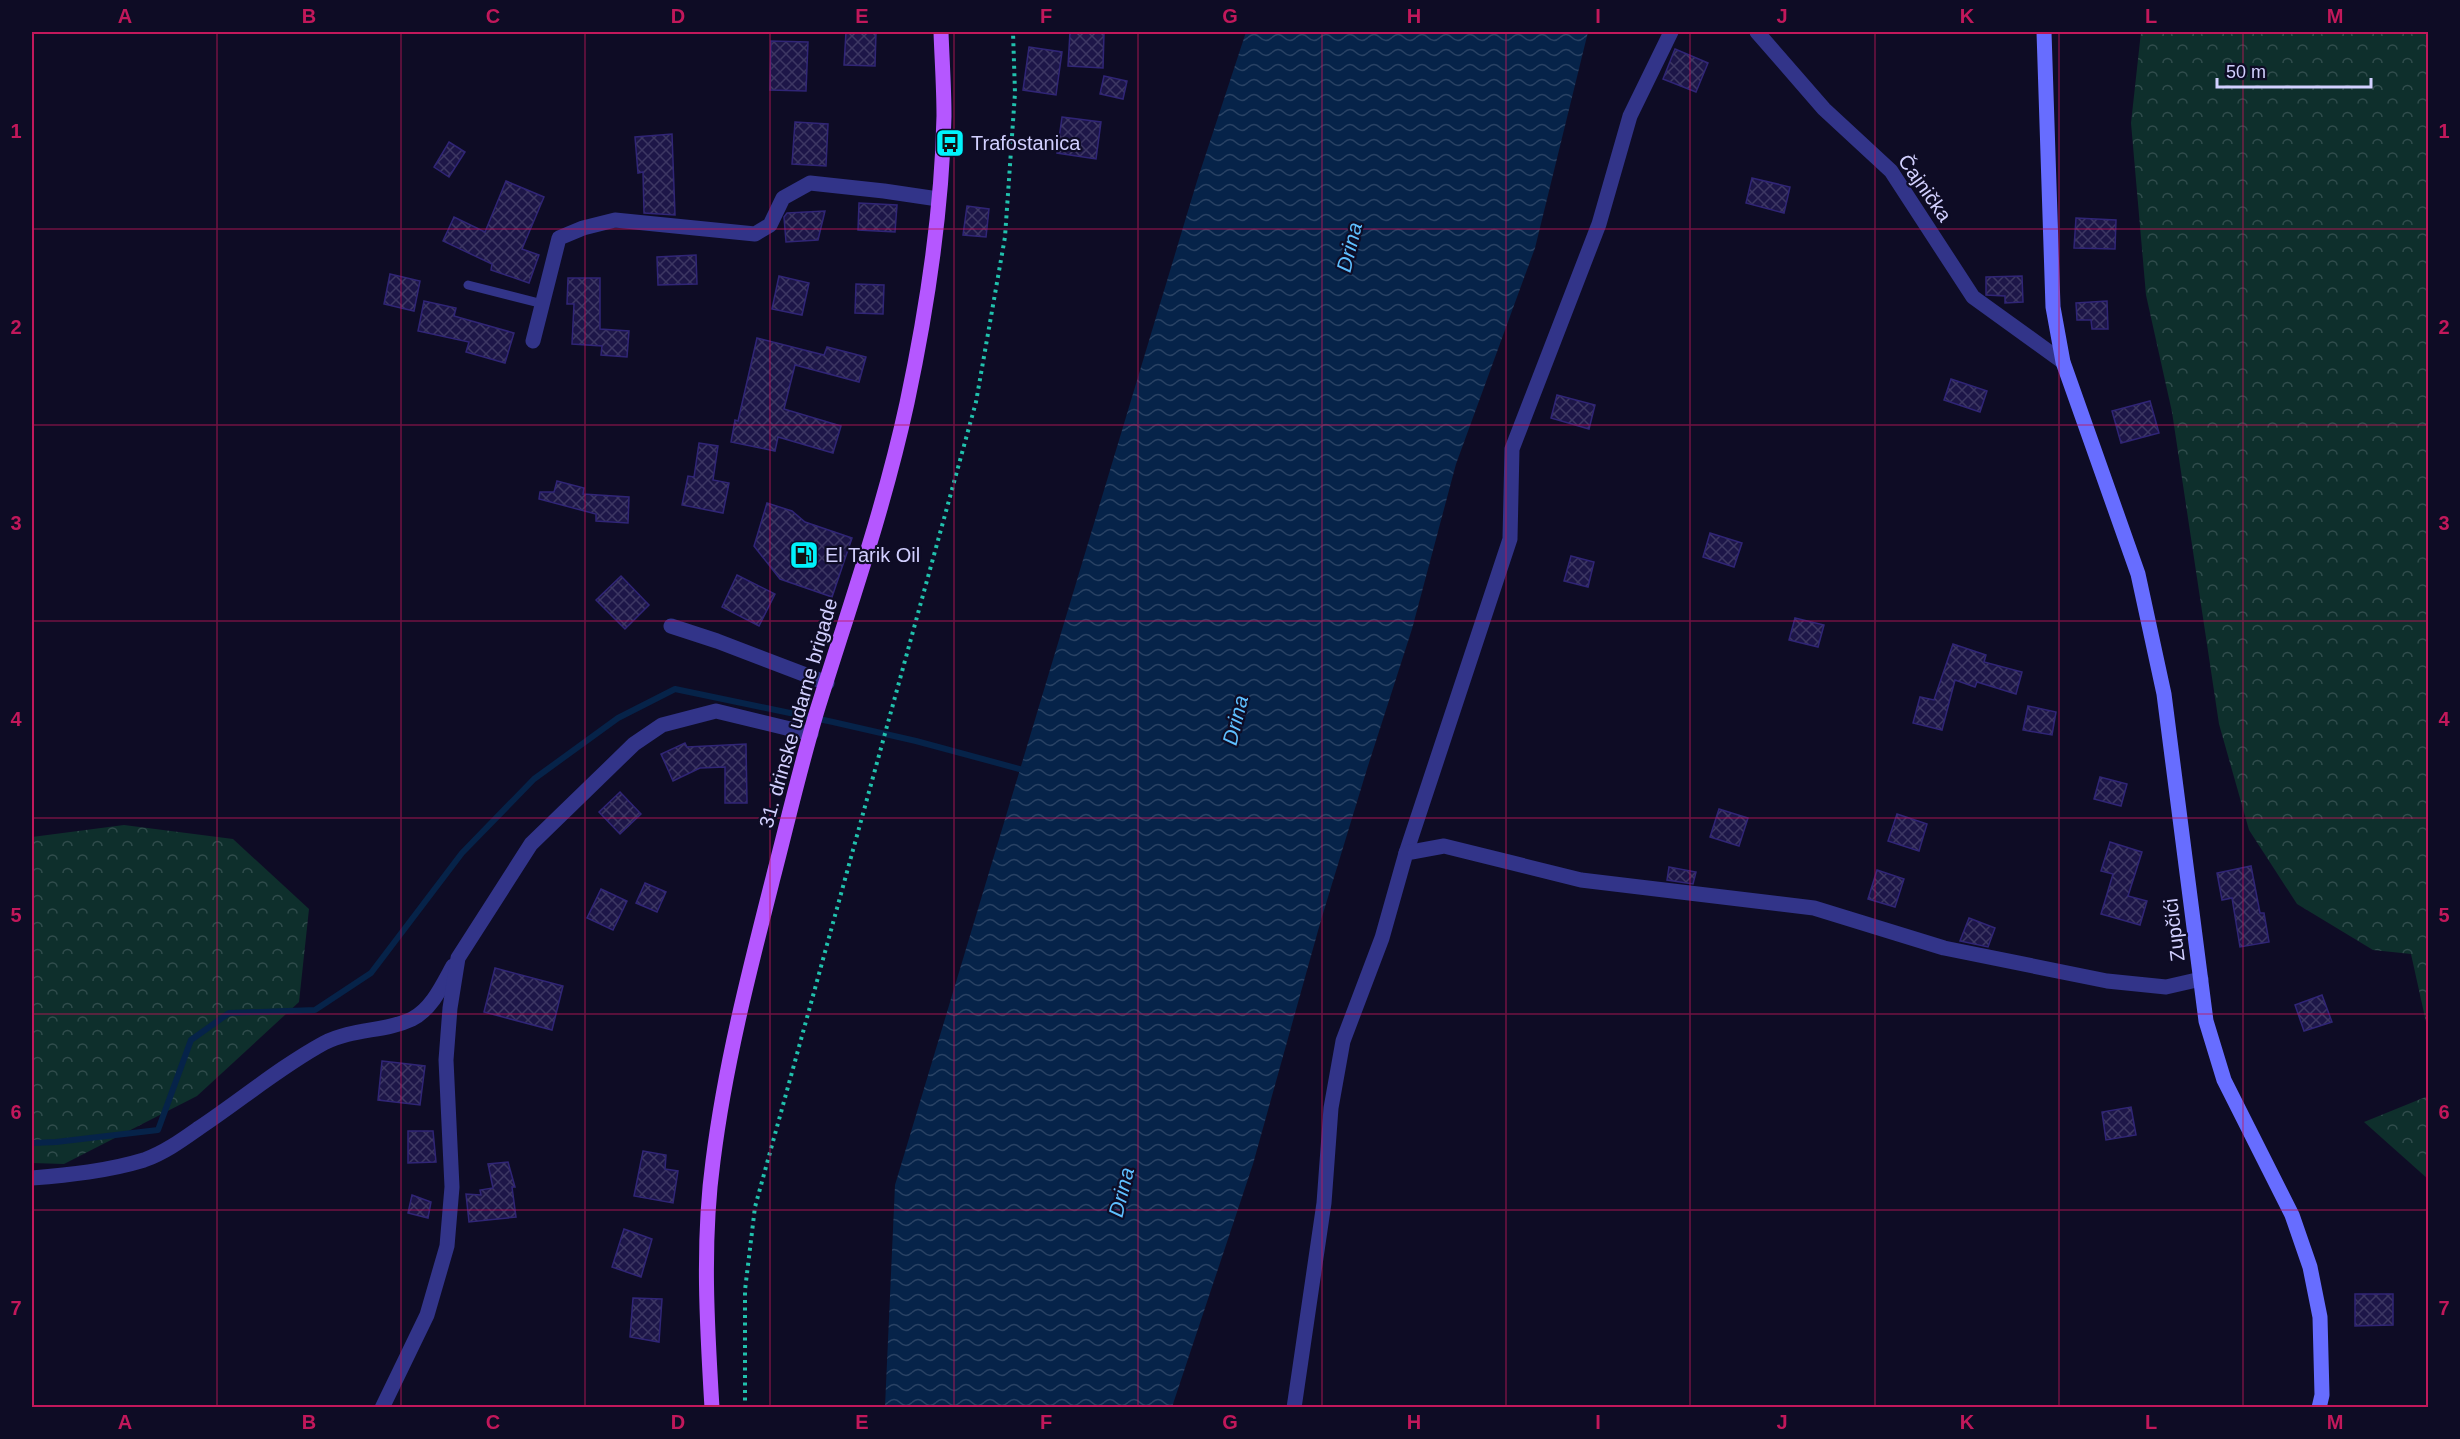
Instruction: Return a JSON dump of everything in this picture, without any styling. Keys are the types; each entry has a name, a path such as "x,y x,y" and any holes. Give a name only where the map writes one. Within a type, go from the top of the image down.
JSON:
{"main road":[{"name":"31. drinske udarne brigade","path":"712,1407 707,1332 708,1246 712,1165 720,1109 739,1010 811,732 876,530 907,402 932,263 938,200 944,117 941,32"},
{"path":"2044,32 2053,308 2063,362"},
{"name":"Zupčići","path":"2063,362 2138,574 2164,694 2206,1021 2224,1080 2292,1215 2310,1267 2320,1317 2322,1395 2319,1407"}],"street":[{"path":"1294,1407 1324,1203 1331,1108 1343,1041 1382,938 1406,853 1510,539 1512,449 1599,224 1630,116 1671,32"},
{"name":"Čajnička","path":"1757,32 1824,109 1891,171 1973,297 2063,362"},
{"path":"533,340 559,238 615,220 755,234 770,225 783,198 810,183 884,191 938,200"},
{"path":"671,626 826,683"},
{"path":"32,1178 69,1175 145,1159 168,1149 287,1065 325,1043 349,1032 389,1026 413,1018 436,997 458,958 531,844 633,744 662,725 716,711 811,732"},
{"path":"1406,853 1444,846 1581,880 1814,908 1944,948 2107,981 2166,987 2201,979"},
{"path":"382,1407 428,1315 447,1246 452,1187 446,1060 450,1008 458,958"}],"lane":[{"path":"468,285 543,304"}],"path":[{"path":"745,1407 745,1290 755,1207 976,402 1005,237 1015,93 1013,32"}],"green space":[{"path":"2141,32 2428,32 2428,1031 2411,954 2373,950 2297,904 2249,830 2219,724 2172,412 2146,295 2131,123"},
{"path":"124,825 233,839 309,909 299,1002 197,1096 64,1164 32,1163 32,837"},
{"path":"2428,1096 2428,1179 2364,1122"}],"water":[{"name":"Drina","path":"1246,32 1588,32 1535,248 1456,464 1412,629 1321,920 1253,1164 1172,1407 885,1407 895,1185 1197,181"}],"building":[{"path":"846,32 876,32 875,66 844,65"},
{"path":"1070,32 1104,33 1103,68 1068,66"},
{"path":"771,41 808,42 806,91 770,90"},
{"path":"1029,47 1062,52 1056,95 1023,90"},
{"path":"1675,49 1708,63 1696,92 1663,79"},
{"path":"1104,76 1127,81 1123,99 1100,94"},
{"path":"1062,117 1101,122 1096,159 1057,153"},
{"path":"795,122 828,124 826,166 792,164"},
{"path":"672,134 675,215 644,213 643,172 638,173 635,137"},
{"path":"449,142 465,152 449,177 434,167"},
{"path":"1752,178 1790,187 1784,213 1746,203"},
{"path":"506,181 544,197 522,249 539,255 529,283 491,270 492,264 443,241 454,217 485,232"},
{"path":"859,203 897,205 895,232 858,230"},
{"path":"967,206 989,209 986,237 963,235"},
{"path":"825,211 818,240 786,242 784,217 787,213"},
{"path":"2076,218 2116,220 2115,249 2074,248"},
{"path":"696,255 697,284 658,285 657,257"},
{"path":"390,274 420,281 414,311 384,304"},
{"path":"779,276 809,283 802,315 772,309"},
{"path":"2022,276 2023,302 2005,303 2005,296 1986,295 1986,277"},
{"path":"568,278 600,278 600,329 629,331 627,357 601,355 602,346 572,344 574,304 567,304"},
{"path":"856,284 884,285 883,314 855,313"},
{"path":"424,301 456,308 454,316 514,333 505,363 466,352 469,342 418,331"},
{"path":"2107,301 2108,329 2092,329 2091,320 2077,320 2076,303"},
{"path":"757,338 824,355 827,347 866,357 859,382 795,365 784,409 841,426 833,453 778,437 775,451 731,442"},
{"path":"1951,379 1987,391 1980,412 1944,400"},
{"path":"1557,395 1595,405 1589,429 1551,418"},
{"path":"2150,401 2159,433 2121,443 2112,411"},
{"path":"699,443 718,446 713,480 729,483 723,513 682,505 688,476 694,477"},
{"path":"557,481 584,488 583,494 629,497 628,523 596,521 596,514 539,499 540,492 554,492"},
{"name":"El Tarik Oil","path":"767,503 792,511 805,522 852,538 832,597 780,579 754,546"},
{"path":"1710,533 1742,543 1734,567 1703,557"},
{"path":"1571,556 1594,562 1588,587 1564,581"},
{"path":"737,575 775,594 759,626 722,607"},
{"path":"621,576 649,605 625,629 596,600"},
{"path":"1795,618 1824,625 1818,647 1789,640"},
{"path":"1953,644 1986,655 1984,662 2022,672 2016,694 1977,682 1975,687 1955,680 1942,730 1913,723 1920,697 1934,700"},
{"path":"2028,706 2056,712 2052,735 2023,730"},
{"path":"685,743 687,747 746,744 747,803 725,803 725,767 700,768 673,781 661,754"},
{"path":"2100,777 2127,784 2121,806 2094,799"},
{"path":"620,792 641,814 620,834 599,812"},
{"path":"1719,809 1748,818 1739,846 1710,837"},
{"path":"1897,814 1927,824 1919,851 1888,841"},
{"path":"2110,842 2142,852 2128,896 2147,901 2140,925 2101,914 2113,874 2101,871"},
{"path":"2251,866 2260,913 2264,913 2269,942 2240,947 2232,898 2222,900 2217,873"},
{"path":"1669,867 1696,872 1693,884 1667,880"},
{"path":"1877,870 1904,879 1895,907 1868,899"},
{"path":"645,883 666,892 657,912 636,903"},
{"path":"601,889 627,901 613,930 587,918"},
{"path":"1969,918 1995,928 1988,947 1960,941"},
{"path":"495,968 563,986 552,1030 484,1012"},
{"path":"2322,995 2332,1022 2304,1031 2295,1005"},
{"path":"382,1061 425,1066 420,1105 378,1100"},
{"path":"2131,1107 2136,1135 2106,1140 2102,1112"},
{"path":"408,1131 433,1131 436,1162 408,1163"},
{"path":"643,1151 666,1155 665,1169 678,1171 673,1203 634,1196"},
{"path":"508,1162 515,1187 512,1187 516,1217 469,1222 466,1194 481,1195 480,1190 493,1188 488,1164"},
{"path":"412,1195 431,1202 428,1218 408,1213"},
{"path":"624,1229 652,1239 641,1277 612,1267"},
{"path":"2355,1294 2393,1294 2393,1325 2355,1326"},
{"path":"633,1298 662,1299 659,1342 630,1337"}],"waterway":[{"path":"32,1143 158,1130 191,1040 229,1013 315,1010 371,973 462,853 534,779 618,718 675,689 916,741 1027,771"}],"place":[{"name":"Trafostanica","path":"950,143"},
{"name":"El Tarik Oil","path":"804,555"}]}
